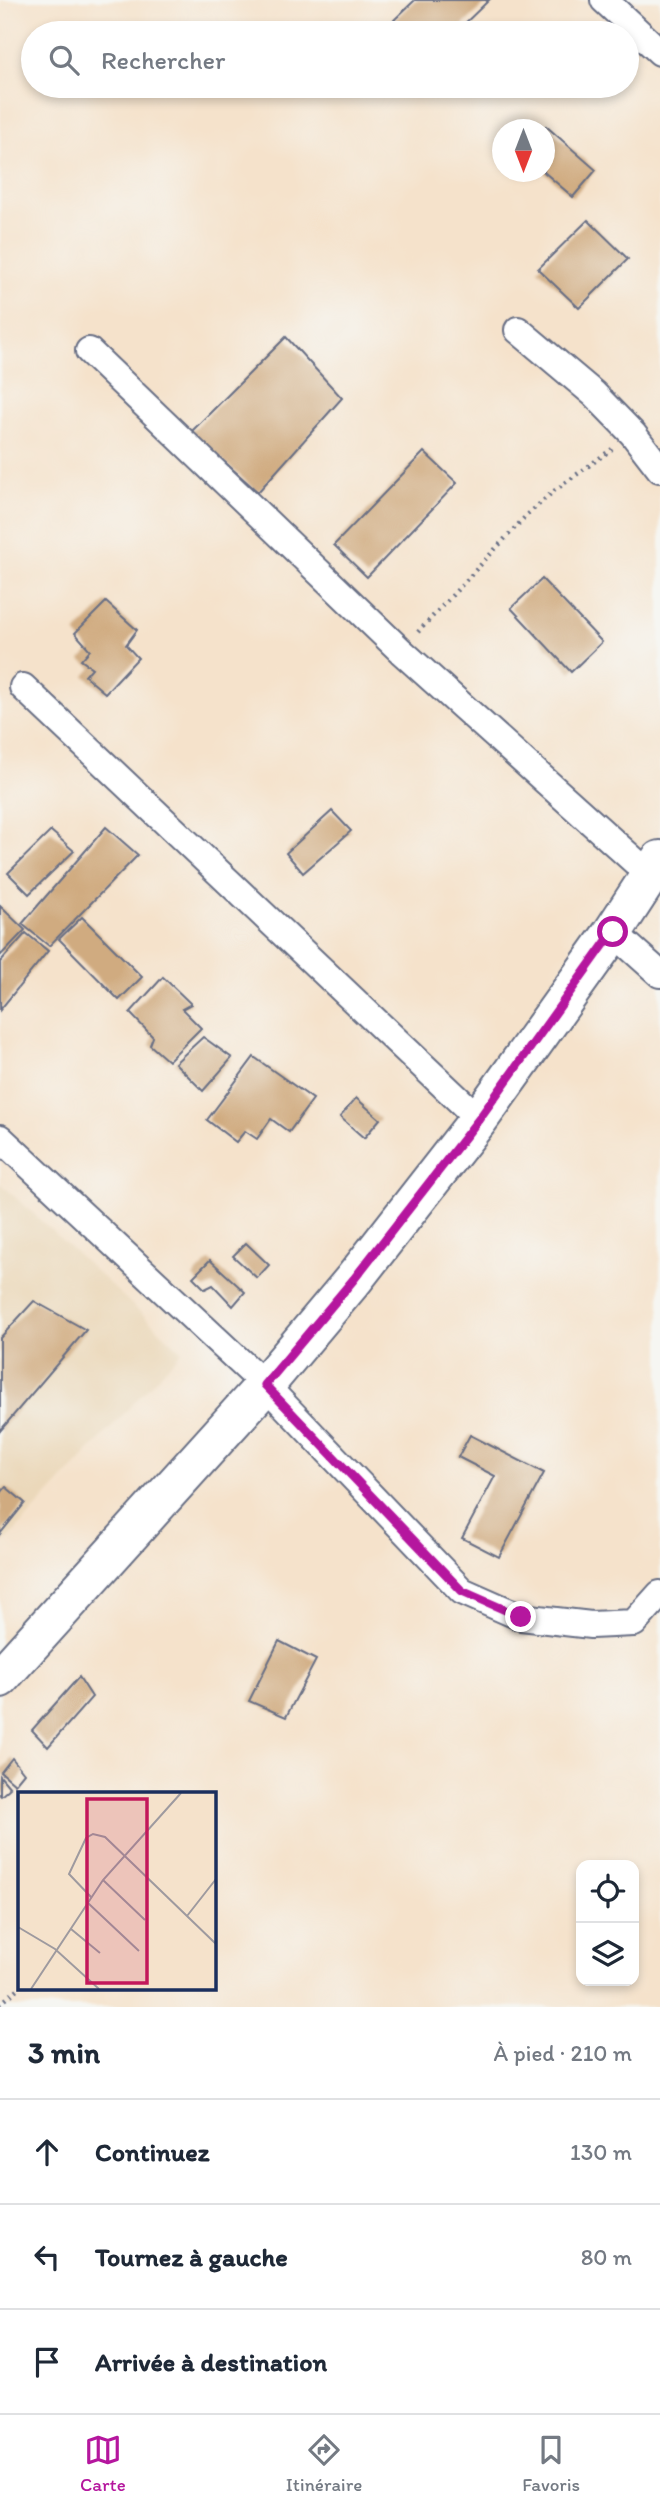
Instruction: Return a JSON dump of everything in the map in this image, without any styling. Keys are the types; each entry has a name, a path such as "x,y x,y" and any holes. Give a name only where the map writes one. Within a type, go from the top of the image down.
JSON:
{"main road":[{"path":"0,1678 265,1385 354,1279 479,1119 613,932 655,868"}],"street":[{"path":"604,0 627,21"},
{"path":"639,32 660,52"},
{"path":"518,330 594,394 633,434 660,469"},
{"path":"89,351 401,651 655,868"},
{"path":"23,687 479,1119"},
{"path":"613,932 660,974"},
{"path":"0,1138 265,1385 462,1591 521,1617 591,1625 634,1623 660,1594"}],"path":[{"path":"401,651 526,516 554,491 633,434"},
{"path":"0,2004 18,1988"}],"shaded area":[{"path":"0,1183 182,1351 0,1547"}],"building":[{"path":"415,0 489,0 467,21 394,20"},
{"path":"555,134 596,170 573,197 555,181"},
{"path":"588,220 628,259 579,308 538,269"},
{"path":"286,337 342,398 258,492 191,432"},
{"path":"424,452 457,483 367,577 334,545"},
{"path":"542,579 602,642 571,672 511,608"},
{"path":"106,602 137,630 126,645 138,658 105,693 85,676 92,668 81,660 90,650 75,633"},
{"path":"332,811 351,831 303,873 286,853"},
{"path":"106,827 138,855 49,946 22,924"},
{"path":"51,831 74,851 29,894 8,873"},
{"path":"0,906 25,930 0,956"},
{"path":"82,917 142,977 119,1000 59,939"},
{"path":"26,933 48,951 0,1010 0,962"},
{"path":"163,977 191,1004 182,1009 201,1028 168,1061 150,1045 153,1037 130,1013"},
{"path":"203,1037 232,1058 203,1091 175,1063"},
{"path":"254,1057 313,1099 289,1132 271,1119 257,1139 245,1131 236,1142 207,1120"},
{"path":"356,1098 380,1119 364,1138 340,1117"},
{"path":"246,1243 269,1265 257,1278 233,1256"},
{"path":"210,1260 245,1292 233,1306 213,1285 205,1289 193,1277"},
{"path":"34,1301 86,1330 0,1431 0,1338"},
{"path":"470,1435 544,1473 499,1557 462,1538 495,1476 458,1457"},
{"path":"6,1487 25,1503 0,1534 0,1494"},
{"path":"279,1641 316,1660 286,1717 249,1701"},
{"path":"79,1677 92,1697 48,1747 32,1730"},
{"path":"12,1758 24,1773 15,1784 1,1772"},
{"path":"0,1776 10,1788 1,1796 0,1795"}],"route":[{"path":"521,1617 462,1591 265,1385 354,1279 479,1119 613,932"}]}
